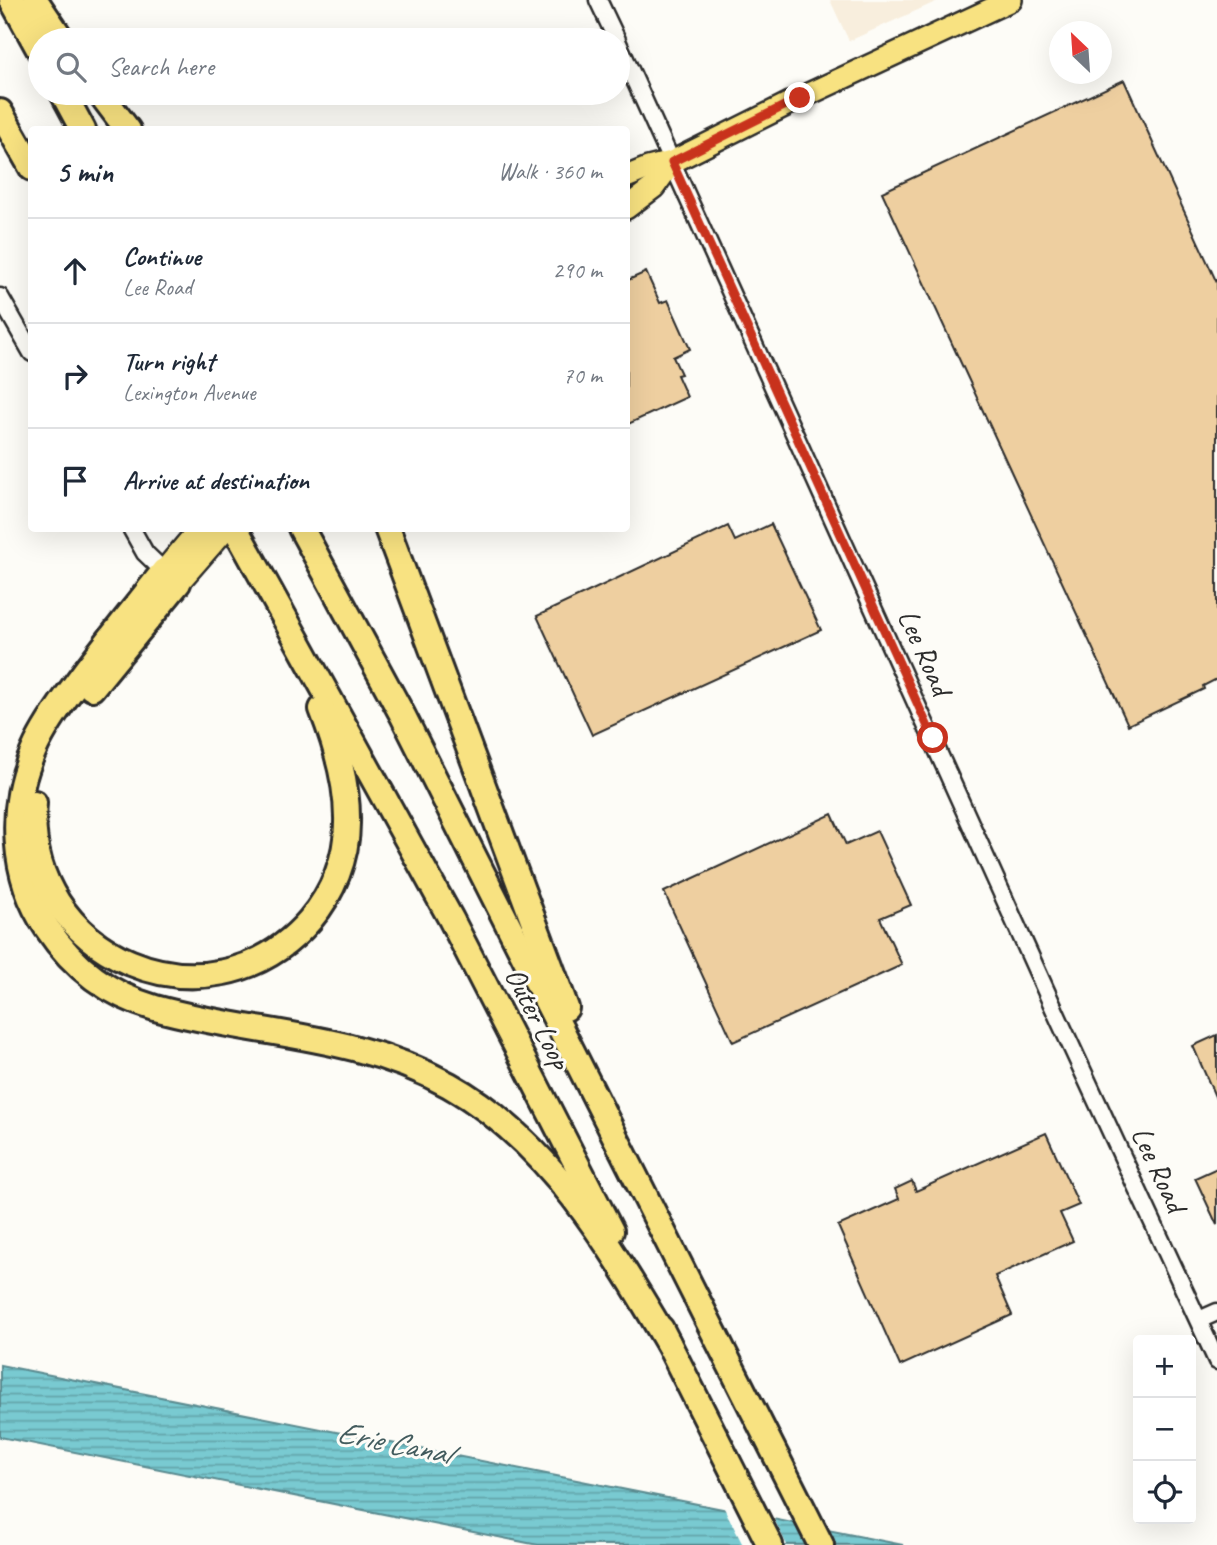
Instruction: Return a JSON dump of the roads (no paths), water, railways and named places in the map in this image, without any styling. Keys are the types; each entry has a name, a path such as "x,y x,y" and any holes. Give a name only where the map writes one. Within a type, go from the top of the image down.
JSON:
{"highway":[{"path":"12,0 28,29"},
{"path":"35,0 54,28"},
{"path":"69,105 81,126"},
{"path":"109,105 125,126"},
{"path":"0,112 28,161"},
{"name":"Outer Loop","path":"303,532 409,728 821,1545"},
{"path":"388,532 584,1058 629,1164"},
{"name":"Outer Loop","path":"241,539 451,919 770,1545"},
{"path":"171,577 59,733 43,763 34,809 34,833 40,863 47,884 62,908 75,925 99,946 119,959 143,968 168,974 195,976 230,971 259,960 279,948 305,926 320,907 342,862 347,829 342,775 325,718 285,618"},
{"path":"171,577 64,701 39,739 27,766 19,801 18,849 27,889 44,924 78,966 131,1000 174,1013 360,1049 428,1074 469,1097 523,1141 554,1174 611,1253 667,1343"}],"main road":[{"path":"630,175 672,162 789,103 1011,0"},
{"path":"630,205 654,187 672,162"},
{"path":"171,577 198,532"},
{"path":"171,577 222,532"}],"street":[{"name":"Lee Road","path":"598,0 611,28"},
{"name":"Lee Road","path":"630,70 1060,1021 1217,1361"},
{"path":"0,297 28,346"},
{"path":"133,532 145,553 171,577"},
{"path":"1199,1320 1217,1312"}],"water":[{"path":"0,1365 903,1545 538,1545 0,1437"}],"water label":[{"name":"Erie Canal","path":"394,1442"}]}
